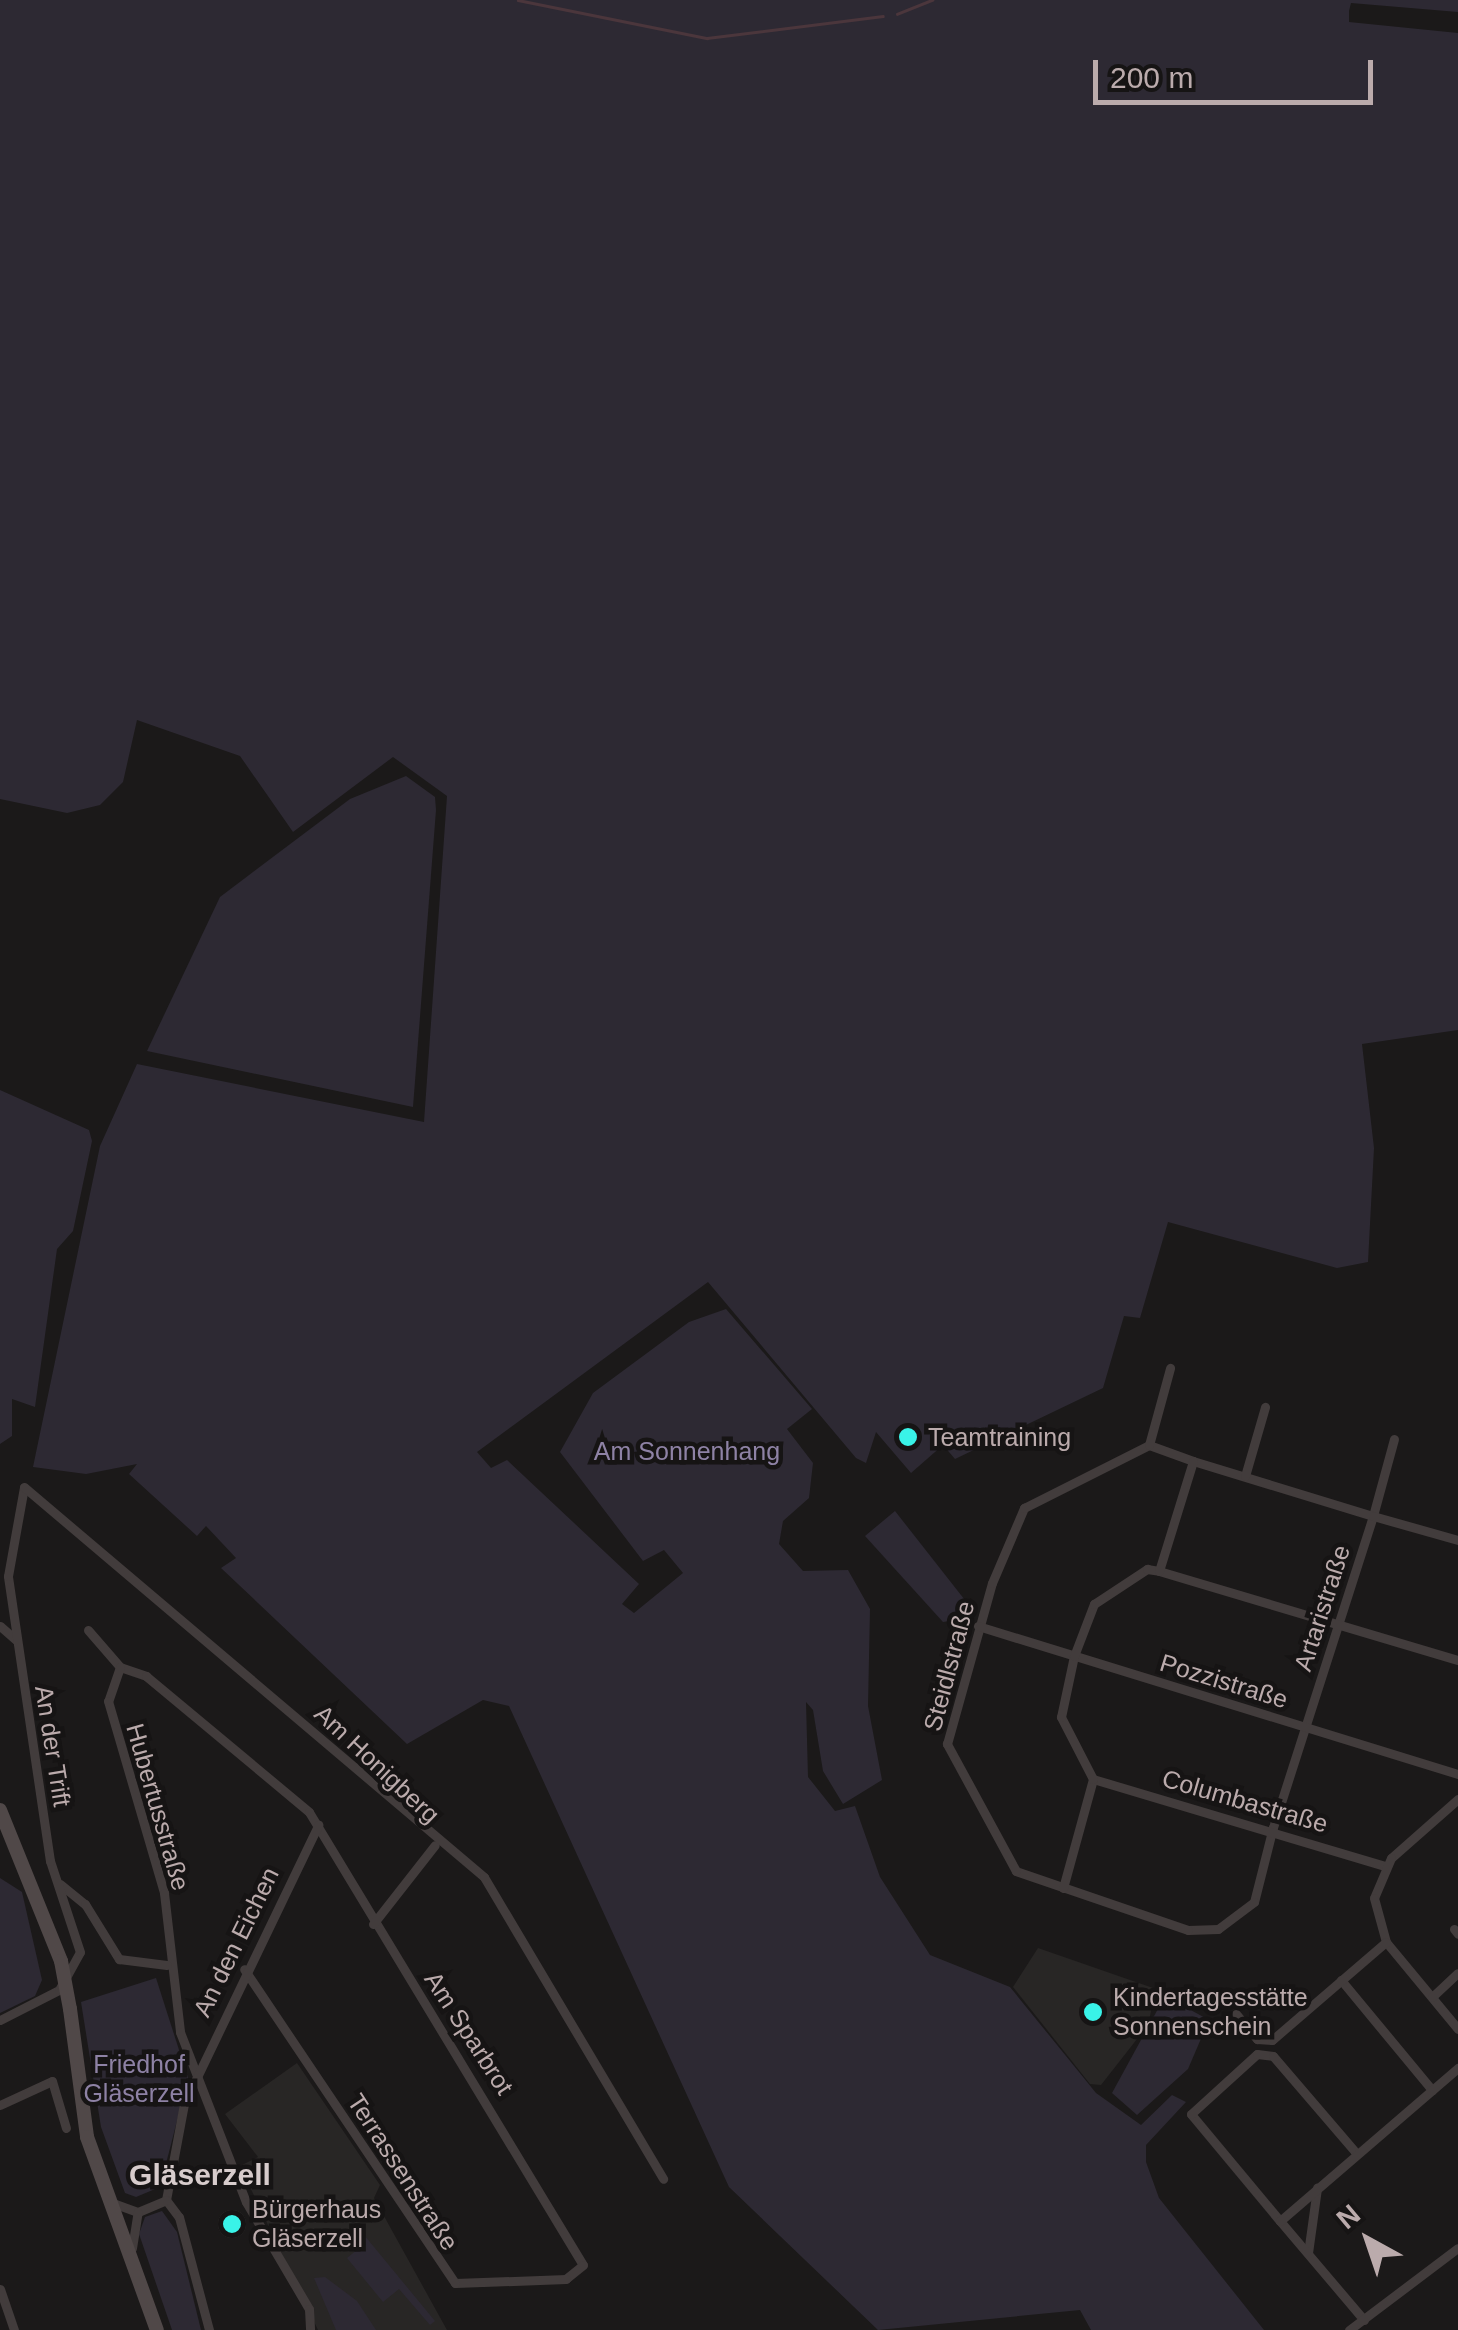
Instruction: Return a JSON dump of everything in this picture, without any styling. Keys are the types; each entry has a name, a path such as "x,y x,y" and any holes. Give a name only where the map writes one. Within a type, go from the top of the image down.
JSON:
{"main road":[{"path":"0,1810 61,1961 82,2118 108,2200 132,2254 158,2330"}],"street":[{"path":"1170,1368 1149,1444 1193,1461 1458,1540"},
{"path":"1245,1476 1265,1407"},
{"path":"1373,1516 1394,1440"},
{"name":"Steidlstraße","path":"1149,1444 1014,1516 978,1626 946,1744 1016,1871 1188,1930 1218,1929 1254,1902 1273,1827"},
{"path":"1159,1571 1193,1461"},
{"name":"An der Trift","path":"0,2020 49,1996 80,1952 58,1883 8,1576 24,1487"},
{"name":"Am Honigberg","path":"24,1487 435,1845 494,1890 663,2179"},
{"name":"Artaristraße","path":"1273,1827 1373,1516"},
{"path":"1062,1888 1093,1778 1061,1717 1074,1656 1094,1604 1147,1569 1458,1660"},
{"path":"0,1626 16,1640"},
{"name":"Pozzistraße","path":"978,1626 1458,1774"},
{"name":"Hubertusstraße","path":"88,1630 120,1666 146,1676 318,1825"},
{"name":"Hubertusstraße","path":"120,1666 108,1701 164,1892 167,1964 195,2078 252,2213 309,2309 310,2330"},
{"name":"Columbastraße","path":"1093,1778 1273,1827 1385,1866"},
{"path":"1458,1798 1385,1866 1374,1898 1386,1942 1458,2029"},
{"name":"Am Sparbrot","path":"318,1825 373,1924 583,2264"},
{"name":"An den Eichen","path":"166,2200 173,2133 195,2078 244,1969 318,1825"},
{"path":"373,1924 435,1845"},
{"path":"58,1883 84,1904 119,1959 167,1964"},
{"path":"1236,2014 1257,2040 1272,2040 1386,1942"},
{"name":"Terrassenstraße","path":"244,1969 455,2284 566,2279 583,2264"},
{"path":"1432,1997 1458,1974"},
{"path":"1340,1980 1432,2090"},
{"path":"1356,2154 1273,2056 1257,2054 1191,2114 1364,2320"},
{"path":"1280,2221 1458,2068"},
{"path":"0,2105 52,2081 66,2128"},
{"path":"1308,2253 1317,2188"},
{"path":"108,2200 138,2212 166,2200 179,2217 209,2330"},
{"path":"132,2254 138,2212"},
{"path":"1350,2330 1458,2248"},
{"path":"0,2289 14,2330"}],"shaded area":[{"name":"Kindertagesstätte Sonnenschein","path":"1038,1948 1156,1989 1148,2025 1101,2085 1090,2084 1013,1987"},
{"path":"297,2063 380,2185 374,2198 447,2330 318,2330 240,2166 258,2157 225,2114"}],"green space":[{"name":"Am Sonnenhang","path":"0,0 1458,0 1458,12 1351,3 1349,11 1349,22 1458,33 1458,1030 1362,1044 1374,1148 1368,1262 1337,1268 1168,1222 1140,1318 1124,1316 1103,1388 955,1459 943,1445 911,1473 876,1432 866,1463 856,1458 708,1282 477,1452 491,1468 507,1460 639,1584 622,1604 634,1613 683,1573 664,1550 643,1561 560,1452 593,1393 689,1322 726,1309 812,1409 787,1429 813,1463 809,1498 783,1521 779,1544 803,1571 848,1570 870,1609 868,1706 882,1780 843,1804 823,1771 813,1710 806,1702 808,1777 835,1811 855,1806 880,1877 930,1955 1010,1987 1096,2093 1141,2125 1172,2095 1186,2102 1146,2145 1146,2162 1159,2198 1264,2330 1091,2330 1080,2310 878,2330 729,2187 509,1706 483,1700 407,1744 221,1568 236,1558 206,1526 197,1536 129,1474 137,1464 86,1474 33,1467 100,1146 137,1064 424,1122 447,796 393,757 293,832 240,756 137,720 123,782 100,805 67,813 0,799"},
{"path":"406,776 435,797 436,810 413,1107 147,1051 220,897 350,799"},
{"path":"0,1090 89,1130 92,1141 73,1231 57,1249 35,1407 12,1399 12,1436 0,1444"},
{"path":"895,1511 968,1604 968,1618 943,1622 865,1536"},
{"path":"0,1878 22,1892 42,1980 35,1996 0,2013"},
{"name":"Friedhof Gläserzell","path":"156,1978 188,2078 160,2187 136,2197 125,2193 101,2127 81,2002"},
{"path":"1165,1996 1209,2020 1188,2069 1137,2115 1112,2093"},
{"path":"162,2211 177,2232 201,2330 172,2330 139,2234 145,2217"},
{"path":"360,2230 435,2321 430,2325 399,2289 383,2302 347,2258 363,2245"},
{"path":"325,2277 357,2301 376,2330 336,2330 314,2278"}],"building":[{"name":"Bürgerhaus Gläserzell","path":"232,2210 242,2214 246,2224 242,2234 232,2238 222,2234 218,2224 222,2214"}],"waterway":[{"path":"518,0 707,38 883,16"},
{"path":"897,14 932,0"}],"place":[{"name":"Teamtraining","path":"908,1437"},
{"name":"Kindertagesstätte Sonnenschein","path":"1093,2012"},
{"name":"Bürgerhaus Gläserzell","path":"232,2224"}],"district":[{"name":"Gläserzell","path":"200,2175"}]}
